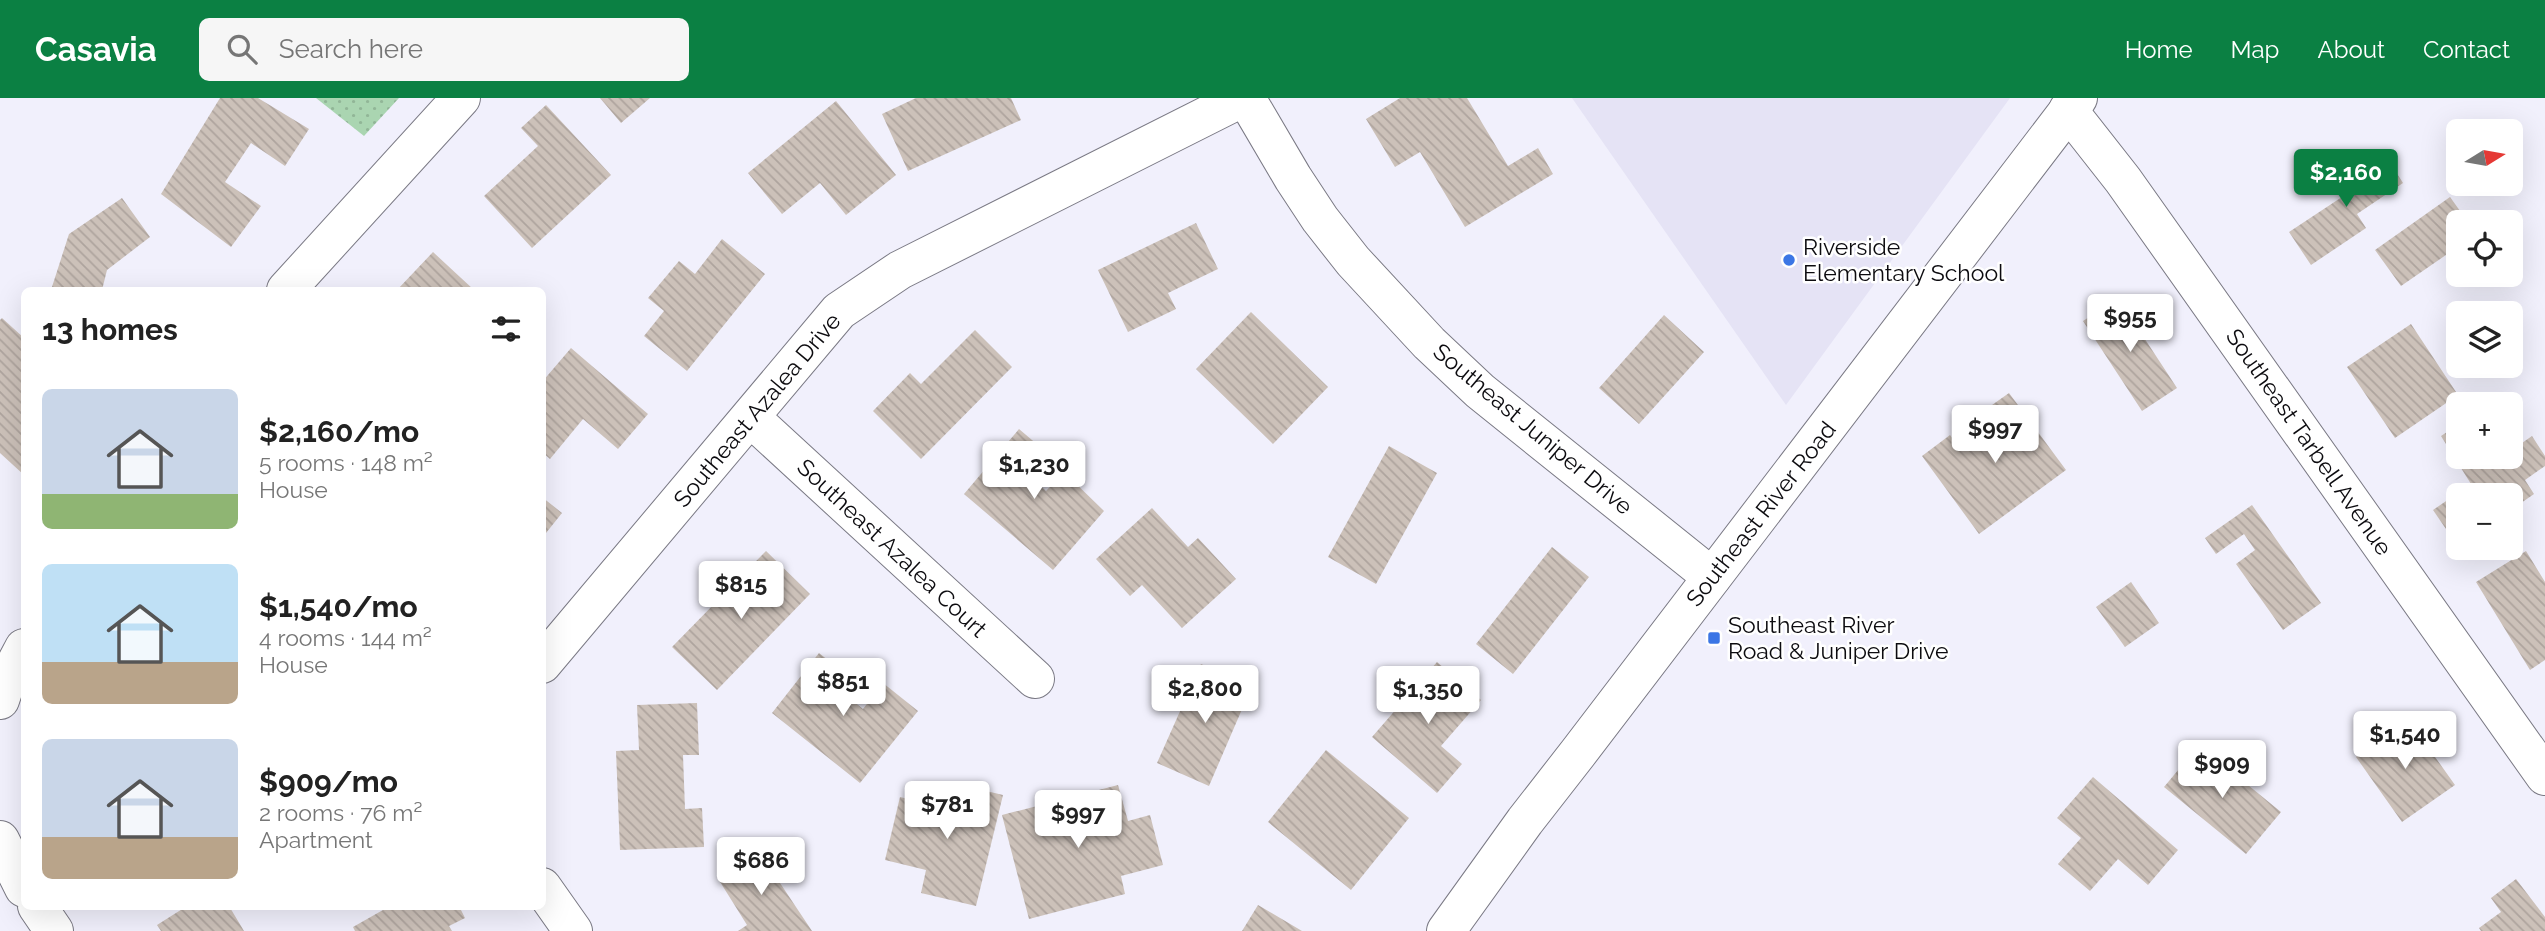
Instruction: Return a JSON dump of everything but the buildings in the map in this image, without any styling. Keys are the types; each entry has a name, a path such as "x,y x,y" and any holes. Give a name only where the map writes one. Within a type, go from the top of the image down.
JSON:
{"street":[{"path":"289,287 460,98"},
{"name":"Southeast Azalea Drive","path":"546,659 839,312 900,270 1244,98"},
{"name":"Southeast Juniper Drive","path":"1244,98 1320,219 1353,261 1420,333 1479,391 1712,577"},
{"name":"Southeast River Road","path":"1446,931 1525,821 2073,104"},
{"name":"Southeast Tarbell Avenue","path":"2073,104 2123,180 2545,776"},
{"name":"Southeast Azalea Court","path":"750,417 1035,680"},
{"path":"0,700 21,654"},
{"path":"0,840 21,884"},
{"path":"546,893 573,931"},
{"path":"40,910 54,931"}],"shaded area":[{"name":"Riverside Elementary School","path":"1572,98 2010,98 1786,405"}],"green space":[{"path":"316,98 399,98 364,136"}],"place":[{"name":"Riverside Elementary School","path":"1789,260"},
{"name":"Southeast River Road & Juniper Drive","path":"1714,638"}]}
